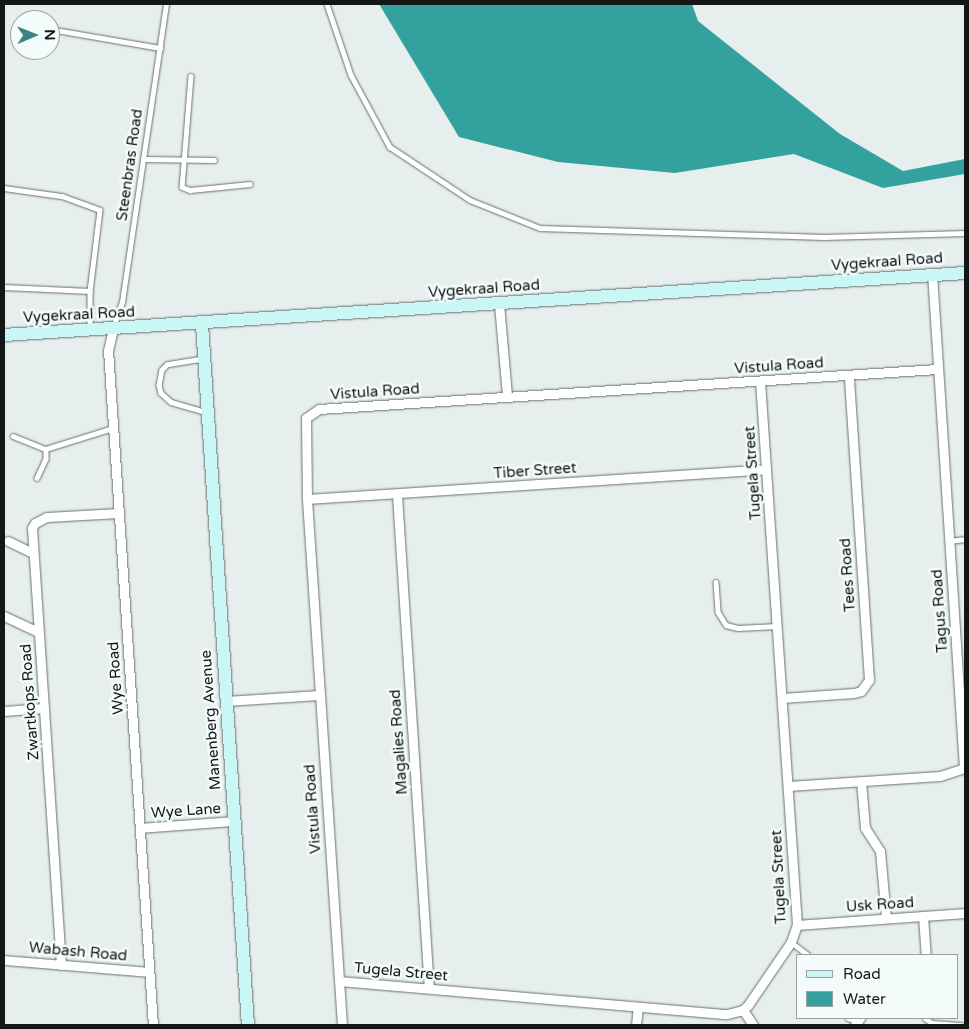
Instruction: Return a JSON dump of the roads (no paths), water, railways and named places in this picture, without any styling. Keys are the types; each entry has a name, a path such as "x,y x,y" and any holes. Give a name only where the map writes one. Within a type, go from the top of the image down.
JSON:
{"street":[{"name":"Vygekraal Road","path":"4,335 202,324 965,273"},
{"name":"Tagus Road","path":"788,786 940,776 965,769 932,275"},
{"path":"499,304 507,396"},
{"name":"Manenberg Avenue","path":"202,324 248,1025"},
{"name":"Wye Road","path":"113,329 108,350 153,1025"},
{"name":"Vistula Road","path":"342,1025 307,499 304,423 310,413 319,409 937,369"},
{"name":"Tees Road","path":"782,698 854,693 861,691 869,680 849,375"},
{"name":"Tugela Street","path":"339,981 727,1014 743,1010 791,942 797,925 760,381"},
{"name":"Tiber Street","path":"307,499 397,495 766,469"},
{"name":"Magalies Road","path":"397,495 429,988"},
{"name":"Zwartkops Road","path":"60,964 32,528 43,518 119,513"},
{"path":"8,542 33,553"},
{"path":"4,616 39,632"},
{"path":"226,701 319,695"},
{"path":"4,711 44,708"},
{"path":"861,781 865,828 880,851 886,918"},
{"name":"Wye Lane","path":"140,828 234,821"},
{"name":"Usk Road","path":"797,925 965,913"},
{"path":"923,916 926,954"},
{"name":"Wabash Road","path":"4,960 149,972"},
{"path":"636,1025 638,1007"},
{"path":"743,1010 753,1025"}],"lane":[{"name":"Steenbras Road","path":"113,329 122,302 166,4"},
{"path":"327,4 351,75 390,147 470,200 540,228 824,237 965,233"},
{"path":"60,31 160,48"},
{"path":"191,76 182,160 184,190 250,184"},
{"path":"143,159 214,160"},
{"path":"4,188 62,196 100,210 90,291 90,330"},
{"path":"4,287 90,291"},
{"path":"204,359 166,365 162,370 159,385 161,393 172,402 207,412"},
{"path":"13,436 46,449 113,428"},
{"path":"37,478 46,459 46,449"},
{"path":"949,541 965,539"},
{"path":"716,582 718,612 726,625 738,628 777,626"},
{"path":"791,942 807,954"},
{"path":"926,1019 932,1023 962,1025"}],"water":[{"path":"379,4 692,4 698,21 840,134 903,171 965,159 965,174 883,188 794,154 675,173 558,162 459,137"}]}
